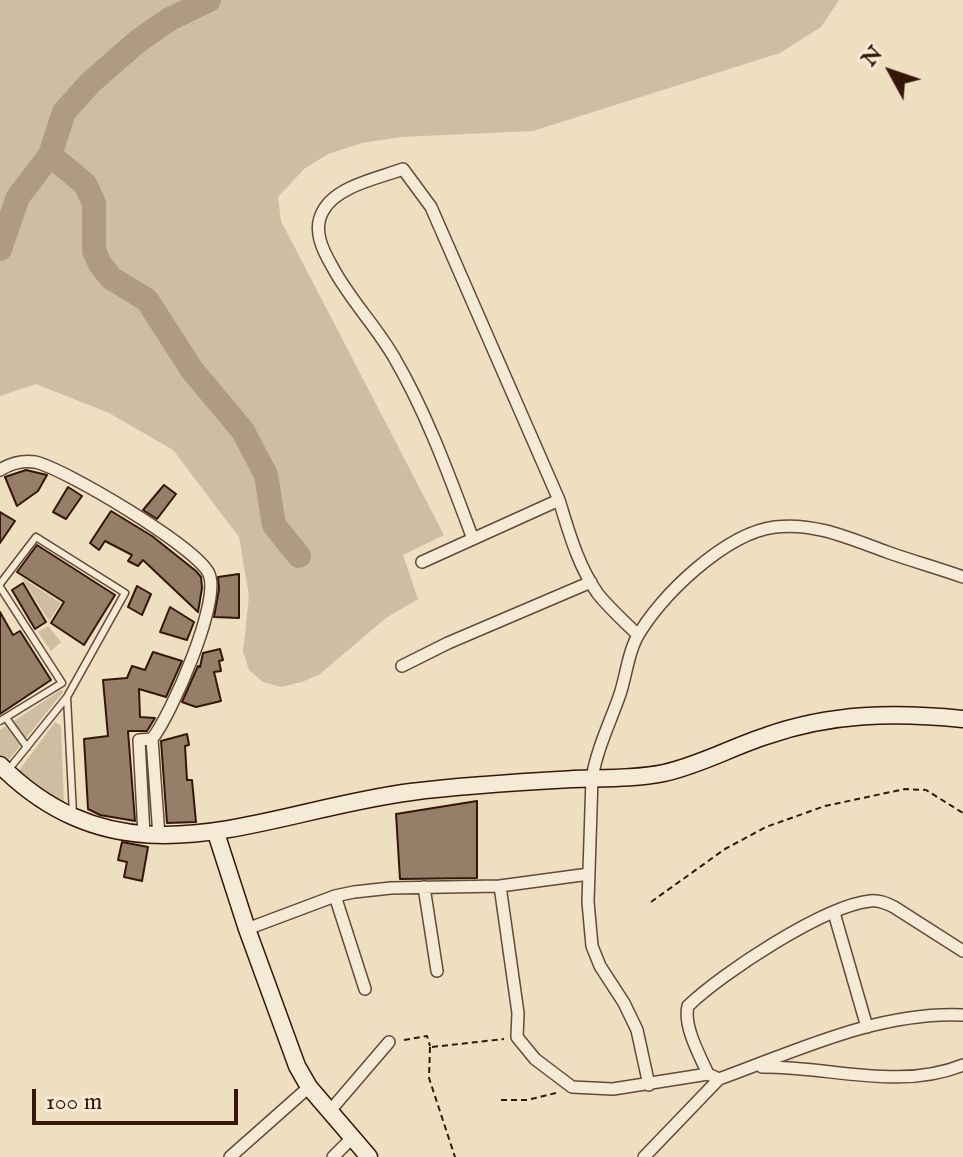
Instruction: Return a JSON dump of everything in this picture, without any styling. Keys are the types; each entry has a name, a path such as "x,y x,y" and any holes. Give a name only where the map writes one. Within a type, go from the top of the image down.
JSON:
{"street":[{"path":"473,539 436,441 395,358 336,275 321,248 318,227 323,209 341,192 403,169 431,207 559,500 573,545 591,582 606,603 638,635"},
{"path":"0,470 22,461 52,468 96,491 173,541 207,570 211,585 204,626 172,707 152,739 152,836"},
{"path":"422,562 559,500"},
{"path":"649,1085 637,1030 592,946 588,902 592,778 599,748 638,635 654,612 707,559 734,541 774,527 823,529 963,577"},
{"path":"402,666 591,582"},
{"path":"3,769 36,797 103,828 152,836 216,833 308,811 410,792 487,784 643,776 675,770 770,734 849,716 903,713 962,717"},
{"path":"216,833 290,1049 309,1087 369,1157"},
{"path":"247,929 335,896 372,889 500,886 589,874"},
{"path":"500,886 518,1013 517,1037 535,1059 572,1087 613,1089 713,1076 751,1067 867,1027 949,1014 963,1015"},
{"path":"424,887 437,971"},
{"path":"335,896 365,989"},
{"path":"713,1076 689,1024 688,1006 779,939 834,913 870,901 882,902 963,951"},
{"path":"834,913 867,1027"},
{"path":"329,1112 389,1042"},
{"path":"751,1067 791,1066 877,1076 920,1077 963,1065"},
{"path":"644,1157 713,1076"},
{"path":"230,1157 309,1087"},
{"path":"333,1157 352,1138"}],"lane":[{"path":"3,769 27,747 67,697 125,593 36,537 0,585 62,683 3,720 27,747"},
{"path":"67,697 74,817"}],"path":[{"path":"651,902 738,842 766,827 825,806 905,789 926,790 963,813"},
{"path":"389,1042 427,1036 430,1047 429,1078 455,1157"},
{"path":"430,1047 481,1044 517,1037"},
{"path":"501,1100 527,1100 572,1087"}],"shaded area":[{"path":"0,0 839,0 821,27 780,53 533,131 401,137 362,143 328,154 304,169 278,197 281,221 444,535 403,555 418,599 386,618 320,674 281,687 263,682 249,670 243,652 249,596 239,537 173,450 109,413 36,384 0,396"},
{"path":"21,577 61,603 49,621"},
{"path":"48,626 61,642 51,651 38,632"},
{"path":"61,690 63,692 26,738 14,721"},
{"path":"55,722 61,726 64,804 45,796 17,773"},
{"path":"6,726 20,746 6,763 0,756 0,730"}],"building":[{"path":"26,470 47,475 38,491 17,506 5,477"},
{"path":"164,485 176,494 157,519 143,510"},
{"path":"68,487 82,496 66,519 53,512"},
{"path":"111,511 152,536 196,571 201,577 202,588 198,612 143,560 138,566 128,561 132,555 105,541 99,550 90,543"},
{"path":"0,512 15,521 0,543"},
{"path":"37,545 115,595 84,645 51,623 64,602 17,572"},
{"path":"239,574 239,618 214,617 218,577"},
{"path":"23,583 46,622 35,629 12,590"},
{"path":"137,586 151,594 142,615 128,607"},
{"path":"170,607 194,622 187,640 160,632"},
{"path":"0,612 13,635 20,631 51,680 0,714"},
{"path":"220,649 223,660 219,661 221,671 214,672 221,701 196,707 182,702 200,667 203,653"},
{"path":"153,652 182,661 166,697 139,689 140,717 155,718 147,731 128,731 135,821 100,815 88,809 84,739 108,736 103,680 127,678 132,666 145,670"},
{"path":"187,734 187,780 192,780 196,822 167,823 161,741"},
{"path":"477,801 477,878 400,879 396,814"},
{"path":"122,842 148,847 142,881 124,877 127,862 118,860"}],"waterway":[{"path":"0,249 18,197 50,155 64,112 90,83 138,41 170,19 209,0"},
{"path":"50,155 85,184 94,203 94,251 100,264 111,278 147,300 192,370 243,431 266,475 274,525 299,556"}]}
